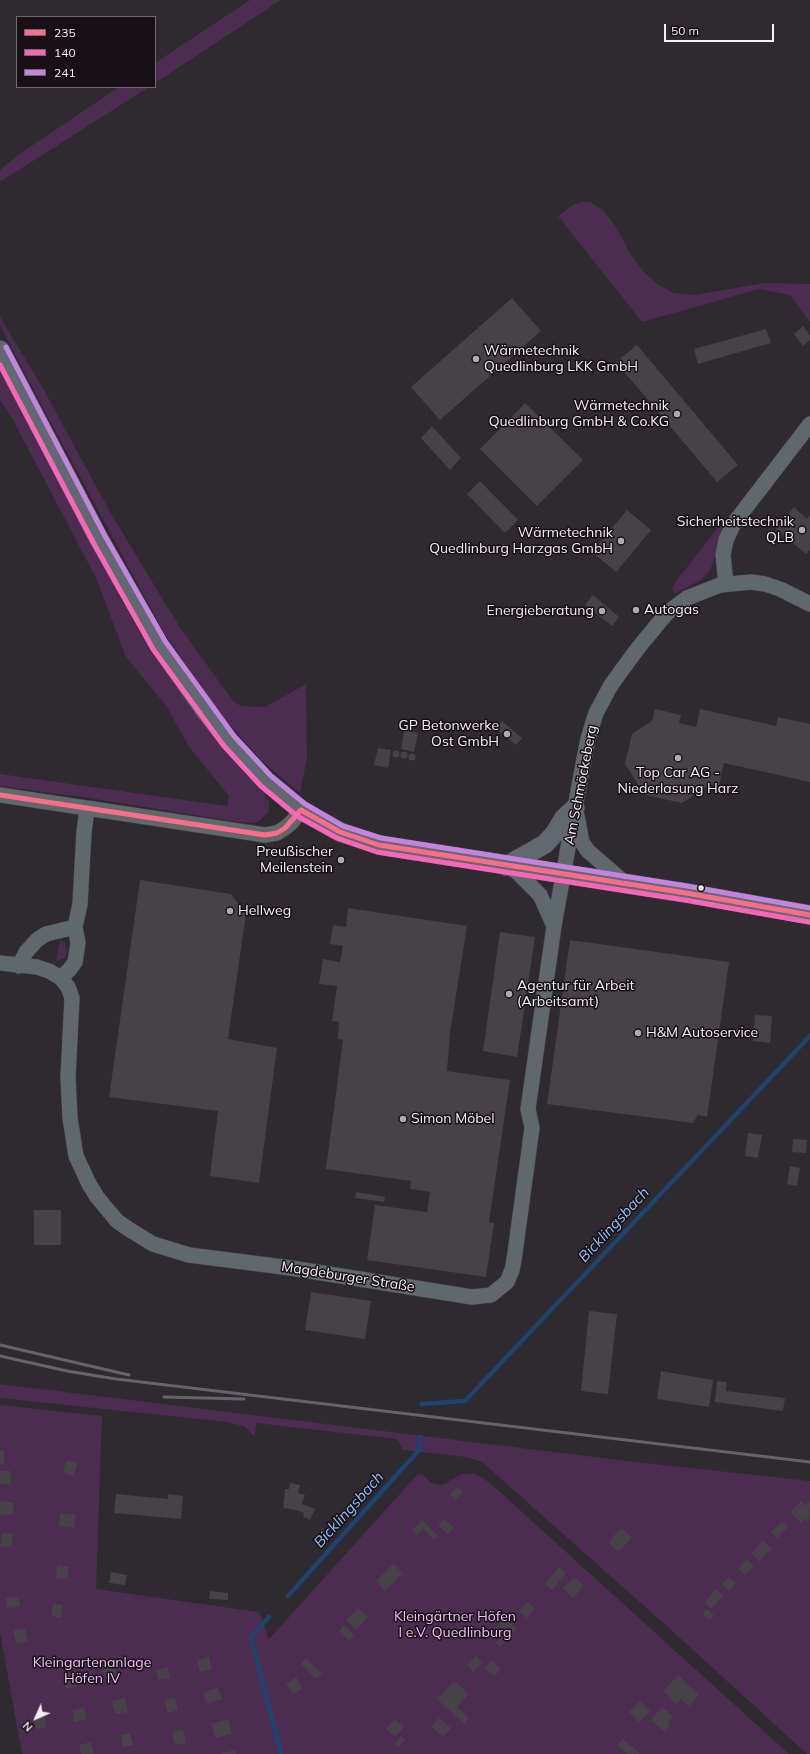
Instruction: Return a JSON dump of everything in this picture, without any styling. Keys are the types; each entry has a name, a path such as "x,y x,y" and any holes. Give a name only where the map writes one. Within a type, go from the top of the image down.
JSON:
{"main road":[{"path":"0,350 103,546 159,645 204,709 229,741 266,781 301,810 340,832 369,843 506,866 625,883 810,915"},
{"path":"506,866 545,844 555,833 564,818 575,808"}],"street":[{"path":"810,424 746,505 728,533 723,555 726,584 751,582 765,584 810,604"},
{"name":"Am Schmöckeberg","path":"564,875 588,739 596,713 611,685 643,642 675,606 697,593 726,584"},
{"path":"0,796 265,835 273,834 285,828 292,822 301,810"},
{"path":"0,963 37,967 55,973 61,978 75,962 78,943 75,927 80,904 84,832 87,808"},
{"path":"575,808 582,842 588,851 625,883"},
{"path":"506,866 521,876 540,895 554,926"},
{"name":"Magdeburger Straße","path":"61,978 68,987 72,998 68,1090 72,1137 76,1156 86,1180 96,1197 117,1220 130,1230 153,1244 189,1255 291,1268 472,1297 485,1297 496,1292 504,1285 511,1274 514,1260 532,1128 528,1109 554,926 564,875"},
{"path":"20,966 26,952 37,940 46,934 75,927"}],"green space":[{"path":"250,0 281,0 156,82 156,62"},
{"path":"118,88 147,88 0,182 0,170 18,155"},
{"path":"582,202 590,202 604,211 617,229 631,255 644,272 657,284 674,293 694,295 765,283 810,284 810,322 790,295 759,289 642,322 558,216 571,206"},
{"path":"0,317 44,390 110,512 179,626 233,701 241,706 265,707 306,684 307,758 300,793 261,760 219,713 164,633 0,325"},
{"path":"0,370 141,635 196,715 244,772 263,792 269,802 269,812 259,821 253,823 238,822 89,798 0,786 0,774 227,806 229,796 189,747 167,707 126,657 96,578 13,420 0,400"},
{"path":"720,525 724,527 710,571 701,580 674,594 672,589 677,580"},
{"path":"60,940 65,943 67,953 65,958 56,961"},
{"path":"0,1384 627,1461 810,1481 810,1754 807,1754 670,1629 482,1462 466,1457 403,1450 397,1439 256,1423 255,1436 243,1426 227,1422 0,1398"},
{"name":"Kleingärtner Höfen I e.V. Quedlinburg","path":"0,1405 102,1416 96,1589 259,1612 269,1639 417,1475 422,1474 431,1483 442,1485 462,1474 475,1474 489,1482 789,1754 22,1754 0,1632"}],"building":[{"name":"Wärmetechnik Quedlinburg LKK GmbH","path":"512,298 541,331 440,420 411,387"},
{"path":"803,326 810,335 810,340 803,346 794,334"},
{"path":"766,329 771,343 698,364 694,349"},
{"name":"Wärmetechnik Quedlinburg GmbH & Co.KG","path":"637,345 738,465 717,482 616,362"},
{"name":"Wärmetechnik Quedlinburg LKK GmbH","path":"525,403 583,460 537,506 480,449"},
{"path":"432,426 461,458 450,470 421,438"},
{"path":"480,481 518,520 505,533 467,494"},
{"path":"794,507 807,519 810,515 810,550 806,554 776,529"},
{"name":"Wärmetechnik Quedlinburg Harzgas GmbH","path":"627,510 651,530 616,572 592,552"},
{"path":"593,595 619,617 612,626 585,605"},
{"path":"655,709 681,715 679,723 696,727 700,709 776,726 778,717 810,724 810,782 724,763 719,786 711,784 682,803 645,795 625,764 632,734 652,721"},
{"path":"502,721 522,738 516,745 496,729"},
{"path":"404,730 418,733 414,752 401,749"},
{"path":"378,748 391,750 388,768 374,765"},
{"path":"396,751 399,754 396,757 393,754"},
{"path":"404,752 407,755 404,758 401,755"},
{"path":"412,754 415,757 412,760 409,757"},
{"path":"140,880 231,894 246,914 228,1039 277,1048 259,1183 210,1176 218,1111 109,1097"},
{"path":"348,908 467,926 450,1033 447,1071 510,1080 489,1222 494,1223 486,1277 367,1260 375,1205 427,1212 430,1192 410,1189 411,1181 326,1169 343,1040 338,1039 339,1022 332,1021 337,986 319,984 323,959 340,962 343,946 330,944 333,925 346,927"},
{"name":"Agentur für Arbeit (Arbeitsamt)","path":"500,932 535,937 517,1057 483,1051"},
{"name":"H&M Autoservice","path":"570,940 729,962 707,1117 698,1115 693,1123 547,1104"},
{"path":"755,1015 772,1016 770,1043 753,1041"},
{"path":"748,1133 762,1135 758,1158 745,1156"},
{"path":"793,1139 807,1140 806,1153 792,1152"},
{"path":"790,1166 800,1168 797,1186 787,1184"},
{"path":"356,1192 385,1197 384,1202 355,1198"},
{"path":"34,1210 61,1210 61,1245 34,1245"},
{"path":"311,1292 371,1301 365,1339 305,1330"},
{"path":"589,1311 617,1314 608,1394 581,1391"},
{"path":"661,1371 713,1380 709,1407 657,1399"},
{"path":"717,1381 727,1382 726,1391 785,1398 783,1411 715,1402"},
{"path":"0,1451 4,1451 4,1464 0,1464"},
{"path":"66,1460 77,1463 74,1476 63,1473"},
{"path":"0,1471 11,1471 10,1485 0,1484"},
{"path":"290,1483 300,1485 298,1493 305,1495 302,1504 315,1509 310,1520 303,1517 304,1513 283,1508 285,1489 289,1489"},
{"path":"457,1487 463,1492 455,1500 450,1494"},
{"path":"116,1494 168,1499 168,1494 183,1496 181,1519 114,1513"},
{"path":"0,1501 14,1503 12,1515 0,1514"},
{"path":"801,1501 805,1506 810,1501 809,1522 805,1518 801,1523 790,1512"},
{"path":"60,1513 76,1515 74,1528 59,1526"},
{"path":"444,1519 454,1527 448,1534 438,1526"},
{"path":"422,1520 438,1536 434,1540 423,1529 417,1536 412,1530"},
{"path":"782,1521 788,1527 777,1538 771,1532"},
{"path":"621,1528 632,1537 619,1552 608,1542"},
{"path":"2,1533 13,1534 11,1547 0,1546"},
{"path":"763,1541 771,1549 759,1561 751,1553"},
{"path":"747,1560 754,1566 745,1575 738,1569"},
{"path":"393,1564 403,1573 385,1591 376,1581"},
{"path":"57,1565 69,1567 67,1579 56,1578"},
{"path":"559,1567 566,1573 552,1590 544,1584"},
{"path":"111,1572 127,1575 125,1585 109,1583"},
{"path":"574,1577 584,1586 573,1598 563,1588"},
{"path":"729,1577 736,1583 729,1591 722,1584"},
{"path":"716,1589 723,1596 711,1609 704,1603"},
{"path":"210,1591 228,1593 228,1600 209,1599"},
{"path":"19,1597 20,1607 7,1608 6,1598"},
{"path":"527,1602 535,1609 526,1618 519,1611"},
{"path":"53,1604 63,1605 61,1618 51,1616"},
{"path":"358,1608 368,1617 356,1630 346,1620"},
{"path":"706,1609 714,1615 710,1620 703,1614"},
{"path":"505,1617 517,1629 500,1647 496,1643 502,1637 494,1629"},
{"path":"344,1625 354,1635 349,1641 339,1631"},
{"path":"25,1628 28,1641 16,1643 13,1630"},
{"path":"476,1656 482,1663 473,1672 467,1665"},
{"path":"209,1657 212,1669 200,1672 197,1660"},
{"path":"306,1658 322,1673 316,1679 301,1664"},
{"path":"492,1661 501,1668 495,1676 485,1668"},
{"path":"114,1663 117,1676 105,1678 102,1666"},
{"path":"168,1667 170,1678 158,1680 156,1670"},
{"path":"74,1674 76,1687 66,1689 63,1676"},
{"path":"678,1675 699,1695 689,1706 681,1699 676,1704 663,1691"},
{"path":"296,1677 303,1688 293,1695 286,1684"},
{"path":"454,1681 469,1694 457,1707 469,1718 464,1724 437,1699"},
{"path":"218,1688 222,1699 206,1704 203,1692"},
{"path":"175,1697 178,1710 168,1713 164,1700"},
{"path":"125,1698 128,1712 115,1714 112,1701"},
{"path":"640,1701 650,1711 639,1722 629,1712"},
{"path":"84,1707 87,1719 74,1722 72,1710"},
{"path":"662,1707 673,1716 668,1723 670,1725 665,1732 651,1720"},
{"path":"44,1715 46,1727 36,1729 34,1717"},
{"path":"439,1718 451,1728 443,1737 431,1727"},
{"path":"228,1719 232,1734 215,1738 211,1724"},
{"path":"395,1719 404,1727 395,1737 386,1729"},
{"path":"183,1729 186,1743 175,1745 172,1732"},
{"path":"130,1733 133,1745 123,1747 121,1735"},
{"path":"401,1736 405,1740 399,1747 395,1743"},
{"path":"623,1739 640,1754 627,1754 617,1745"},
{"path":"91,1742 94,1754 81,1754 79,1745"},
{"path":"235,1750 236,1754 221,1754 221,1753"}],"waterway":[{"name":"Bicklingsbach","path":"422,1404 465,1401 810,1036"},
{"name":"Bicklingsbach","path":"288,1596 419,1450 420,1437"},
{"name":"Bicklingsbach","path":"269,1617 251,1637 281,1754"}],"railway":[{"path":"0,1345 129,1375"},
{"path":"0,1356 67,1371 116,1379 810,1462"},
{"path":"164,1397 244,1399"}],"transit line":[{"name":"241","path":"6,347 105,536 165,641 234,736 271,776 305,804 343,826 381,838 687,886 810,908"},
{"name":"140","path":"0,365 93,542 153,649 224,746 261,786 297,816 337,838 377,852 685,900 809,922"},
{"name":"235","path":"0,795 265,835 277,833 285,828 301,810"},
{"name":"235","path":"301,810 340,832 379,845 686,893 810,915"}],"place":[{"name":"Wärmetechnik Quedlinburg LKK GmbH","path":"476,359"},
{"name":"Wärmetechnik Quedlinburg GmbH & Co.KG","path":"677,414"},
{"name":"Sicherheitstechnik QLB","path":"802,530"},
{"name":"Wärmetechnik Quedlinburg Harzgas GmbH","path":"621,541"},
{"name":"Autogas","path":"636,610"},
{"name":"Energieberatung","path":"602,611"},
{"name":"GP Betonwerke Ost GmbH","path":"507,734"},
{"name":"Top Car AG - Niederlasung Harz","path":"678,758"},
{"name":"Preußischer Meilenstein","path":"341,860"},
{"name":"Hellweg","path":"230,911"},
{"name":"Agentur für Arbeit (Arbeitsamt)","path":"509,994"},
{"name":"H&M Autoservice","path":"638,1033"},
{"name":"Simon Möbel","path":"403,1119"}],"park label":[{"name":"Kleingartenanlage Höfen IV","path":"92,1672"}]}
